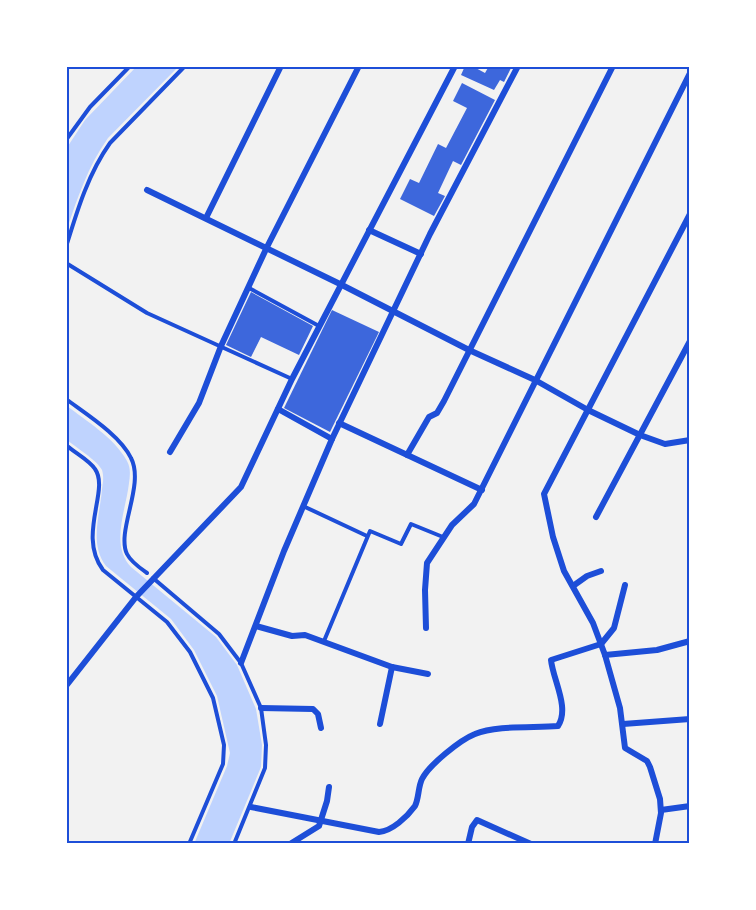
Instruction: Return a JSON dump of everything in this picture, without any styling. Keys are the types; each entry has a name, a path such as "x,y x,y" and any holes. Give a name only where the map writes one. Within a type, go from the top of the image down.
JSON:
{"street":[{"path":"206,218 281,66"},
{"path":"170,452 199,403 221,346 248,288 359,66"},
{"path":"66,686 136,597 241,487 340,284 455,66"},
{"path":"241,663 303,506 339,423 421,254 518,66"},
{"path":"407,455 429,417 437,413 444,401 613,66"},
{"path":"426,628 426,567 443,537 474,504 482,490 690,73"},
{"path":"147,190 469,350 535,380 588,410 640,435 665,444 690,440"},
{"path":"655,844 661,822 661,810 650,767 646,761 625,748 622,724 605,655 564,571 544,494 690,214"},
{"path":"369,230 421,254"},
{"path":"596,517 690,341"},
{"path":"278,409 332,439"},
{"path":"339,423 482,490"},
{"path":"573,586 587,576 601,571"},
{"path":"251,807 379,832 386,832 393,828 415,805 422,779 439,758 475,734 505,729 558,726 561,723 562,706 551,660 601,645 614,628 625,585"},
{"path":"256,626 292,636 305,635 392,667 428,674"},
{"path":"605,655 657,650 690,641"},
{"path":"380,724 392,667"},
{"path":"261,708 313,709 318,714 321,729"},
{"path":"622,724 690,719"},
{"path":"290,844 319,826 329,787"},
{"path":"661,810 690,806"},
{"path":"468,844 472,826 477,820 531,844"}],"lane":[{"path":"66,140 90,107 130,66"},
{"path":"66,247 81,200 102,155 110,143 185,66"},
{"path":"66,263 140,308 292,379"},
{"path":"248,288 319,326"},
{"path":"66,399 117,439 131,458 135,471 124,545 130,559 147,573"},
{"path":"66,445 94,468 99,478 92,531 94,555 103,570 167,622 190,652 213,698 224,745 223,764 189,844"},
{"path":"303,506 367,536"},
{"path":"324,642 370,531 402,544 411,524 443,537"},
{"path":"153,578 219,634 241,663 261,708 266,759 251,807 234,844"}],"water":[{"path":"137,66 179,66 108,138 89,171 66,232 68,146 85,120"},
{"path":"66,405 108,437 122,452 130,469 120,538 125,558 131,567 216,637 237,665 256,709 262,745 261,767 229,844 194,844 227,766 230,753 217,696 194,650 171,619 106,566 101,557 97,529 103,472 96,462 66,439"}],"building":[{"path":"465,66 472,66 485,73 489,66 512,66 504,82 500,80 494,90 461,75"},
{"path":"462,83 495,100 461,165 453,161 438,193 445,196 434,216 400,199 410,179 419,183 438,144 446,148 467,108 453,101"},
{"path":"251,292 313,326 299,355 261,337 251,357 226,345"},
{"path":"332,310 379,332 330,432 284,408"}]}
